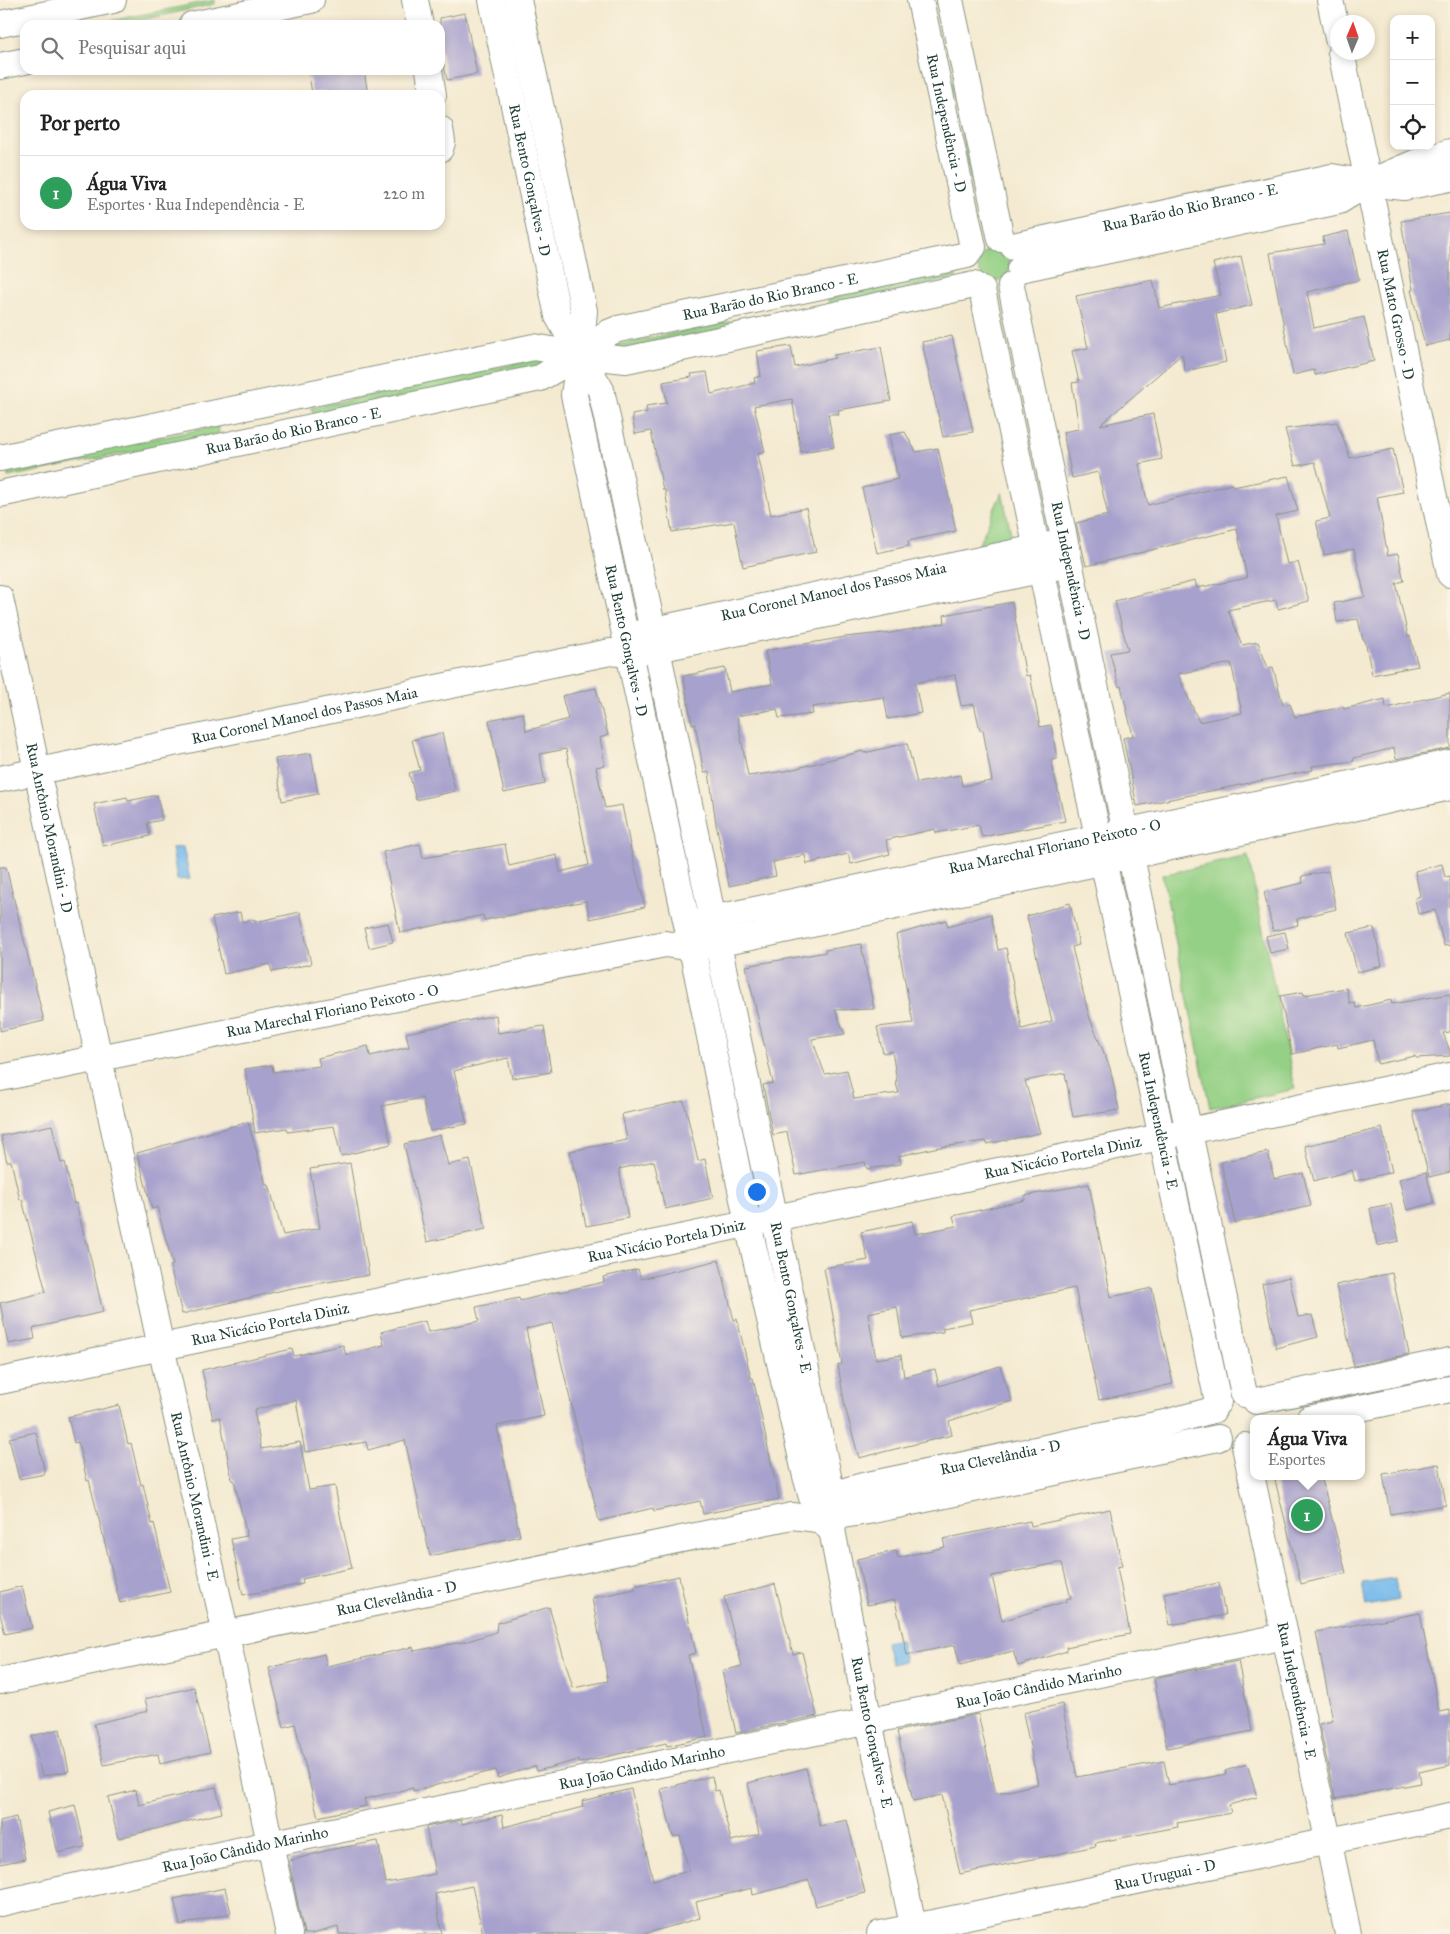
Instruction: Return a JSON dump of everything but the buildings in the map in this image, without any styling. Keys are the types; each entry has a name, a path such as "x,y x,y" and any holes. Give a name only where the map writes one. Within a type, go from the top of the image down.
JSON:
{"street":[{"path":"0,24 112,0"},
{"path":"203,20 227,9 311,0"},
{"path":"415,0 419,20"},
{"name":"Rua Bento Gonçalves - D","path":"492,0 558,316 601,390 677,750 702,934"},
{"name":"Rua Bento Gonçalves - D","path":"518,0 584,311 574,395 602,525 622,648 650,754 702,934"},
{"name":"Rua Independência - D","path":"920,0 934,62 970,251"},
{"name":"Rua Independência - D","path":"950,0 1011,260 1034,396 1129,844"},
{"path":"1330,0 1333,15"},
{"path":"934,62 962,56"},
{"name":"Rua Mato Grosso - D","path":"1343,60 1450,574"},
{"path":"0,66 20,62"},
{"path":"429,75 432,90"},
{"path":"524,156 550,151"},
{"name":"Rua Barão do Rio Branco - E","path":"1011,260 1176,223 1338,202 1368,183 1415,163 1450,152"},
{"path":"1368,183 1404,187 1450,178"},
{"path":"0,458 534,347 626,360 978,288 1000,292 1011,260 986,239 970,251 966,268 967,274 978,288"},
{"name":"Rua Barão do Rio Branco - E","path":"0,494 540,378 580,355 608,333 618,329 800,291 970,251"},
{"name":"Rua Independência - D","path":"978,288 1006,402 1102,849"},
{"path":"800,291 806,322"},
{"path":"1006,402 1034,396"},
{"path":"257,406 264,438"},
{"path":"602,525 628,518"},
{"name":"Rua Coronel Manoel dos Passos Maia","path":"0,779 1067,553"},
{"name":"Rua Antônio Morandini - D","path":"0,598 100,1058"},
{"path":"1062,664 1089,657"},
{"path":"650,754 677,750"},
{"name":"Rua Marechal Floriano Peixoto - O","path":"1129,844 1450,763"},
{"name":"Rua Marechal Floriano Peixoto - O","path":"0,1078 665,944 702,934 1102,849 1450,788"},
{"name":"Rua Independência - E","path":"1129,844 1212,1242 1255,1405"},
{"name":"Rua Independência - E","path":"1102,849 1186,1248 1216,1406 1211,1425 1218,1438"},
{"name":"Rua Bento Gonçalves - E","path":"702,934 775,1218 826,1512 914,1930"},
{"name":"Rua Bento Gonçalves - E","path":"702,934 748,1224 826,1512"},
{"name":"Rua Antônio Morandini - E","path":"100,1058 161,1347 226,1634 289,1934"},
{"name":"Rua Nicácio Portela Diniz","path":"0,1381 1450,1076"},
{"path":"1186,1248 1212,1242"},
{"path":"1255,1405 1450,1361"},
{"path":"1392,1373 1397,1400"},
{"path":"1328,1415 1450,1389"},
{"name":"Rua Clevelândia - D","path":"826,1512 873,1484 1165,1423 1216,1406 1232,1394 1255,1405"},
{"path":"1218,1438 1227,1445 1239,1447 1249,1445"},
{"name":"Rua Clevelândia - D","path":"0,1681 792,1516 826,1512 868,1511 1218,1438"},
{"name":"Rua Independência - E","path":"1256,1480 1285,1636 1348,1934"},
{"name":"Rua João Cândido Marinho","path":"0,1903 269,1844 1285,1636"},
{"name":"Rua Uruguai - D","path":"880,1934 914,1930 1450,1816"}],"green space":[{"path":"215,0 215,4 142,20 115,20"},
{"path":"955,83 986,227 981,228 951,84"},
{"path":"994,249 1005,254 1010,265 1005,276 994,281 983,276 978,265 983,254"},
{"path":"956,270 956,278 829,305 828,299"},
{"path":"773,313 773,319 612,351 611,346"},
{"path":"542,358 544,367 314,415 311,408"},
{"path":"218,426 219,434 8,477 7,468"},
{"path":"1002,492 1012,539 978,546"},
{"path":"1248,856 1295,1089 1210,1108 1162,875"}],"water":[{"path":"183,847 190,879 177,880 172,848"},
{"path":"1395,1578 1398,1600 1366,1606 1362,1583"},
{"path":"900,1639 905,1661 891,1664 886,1642"}],"place":[{"name":"Água Viva","path":"1307,1515"}]}
